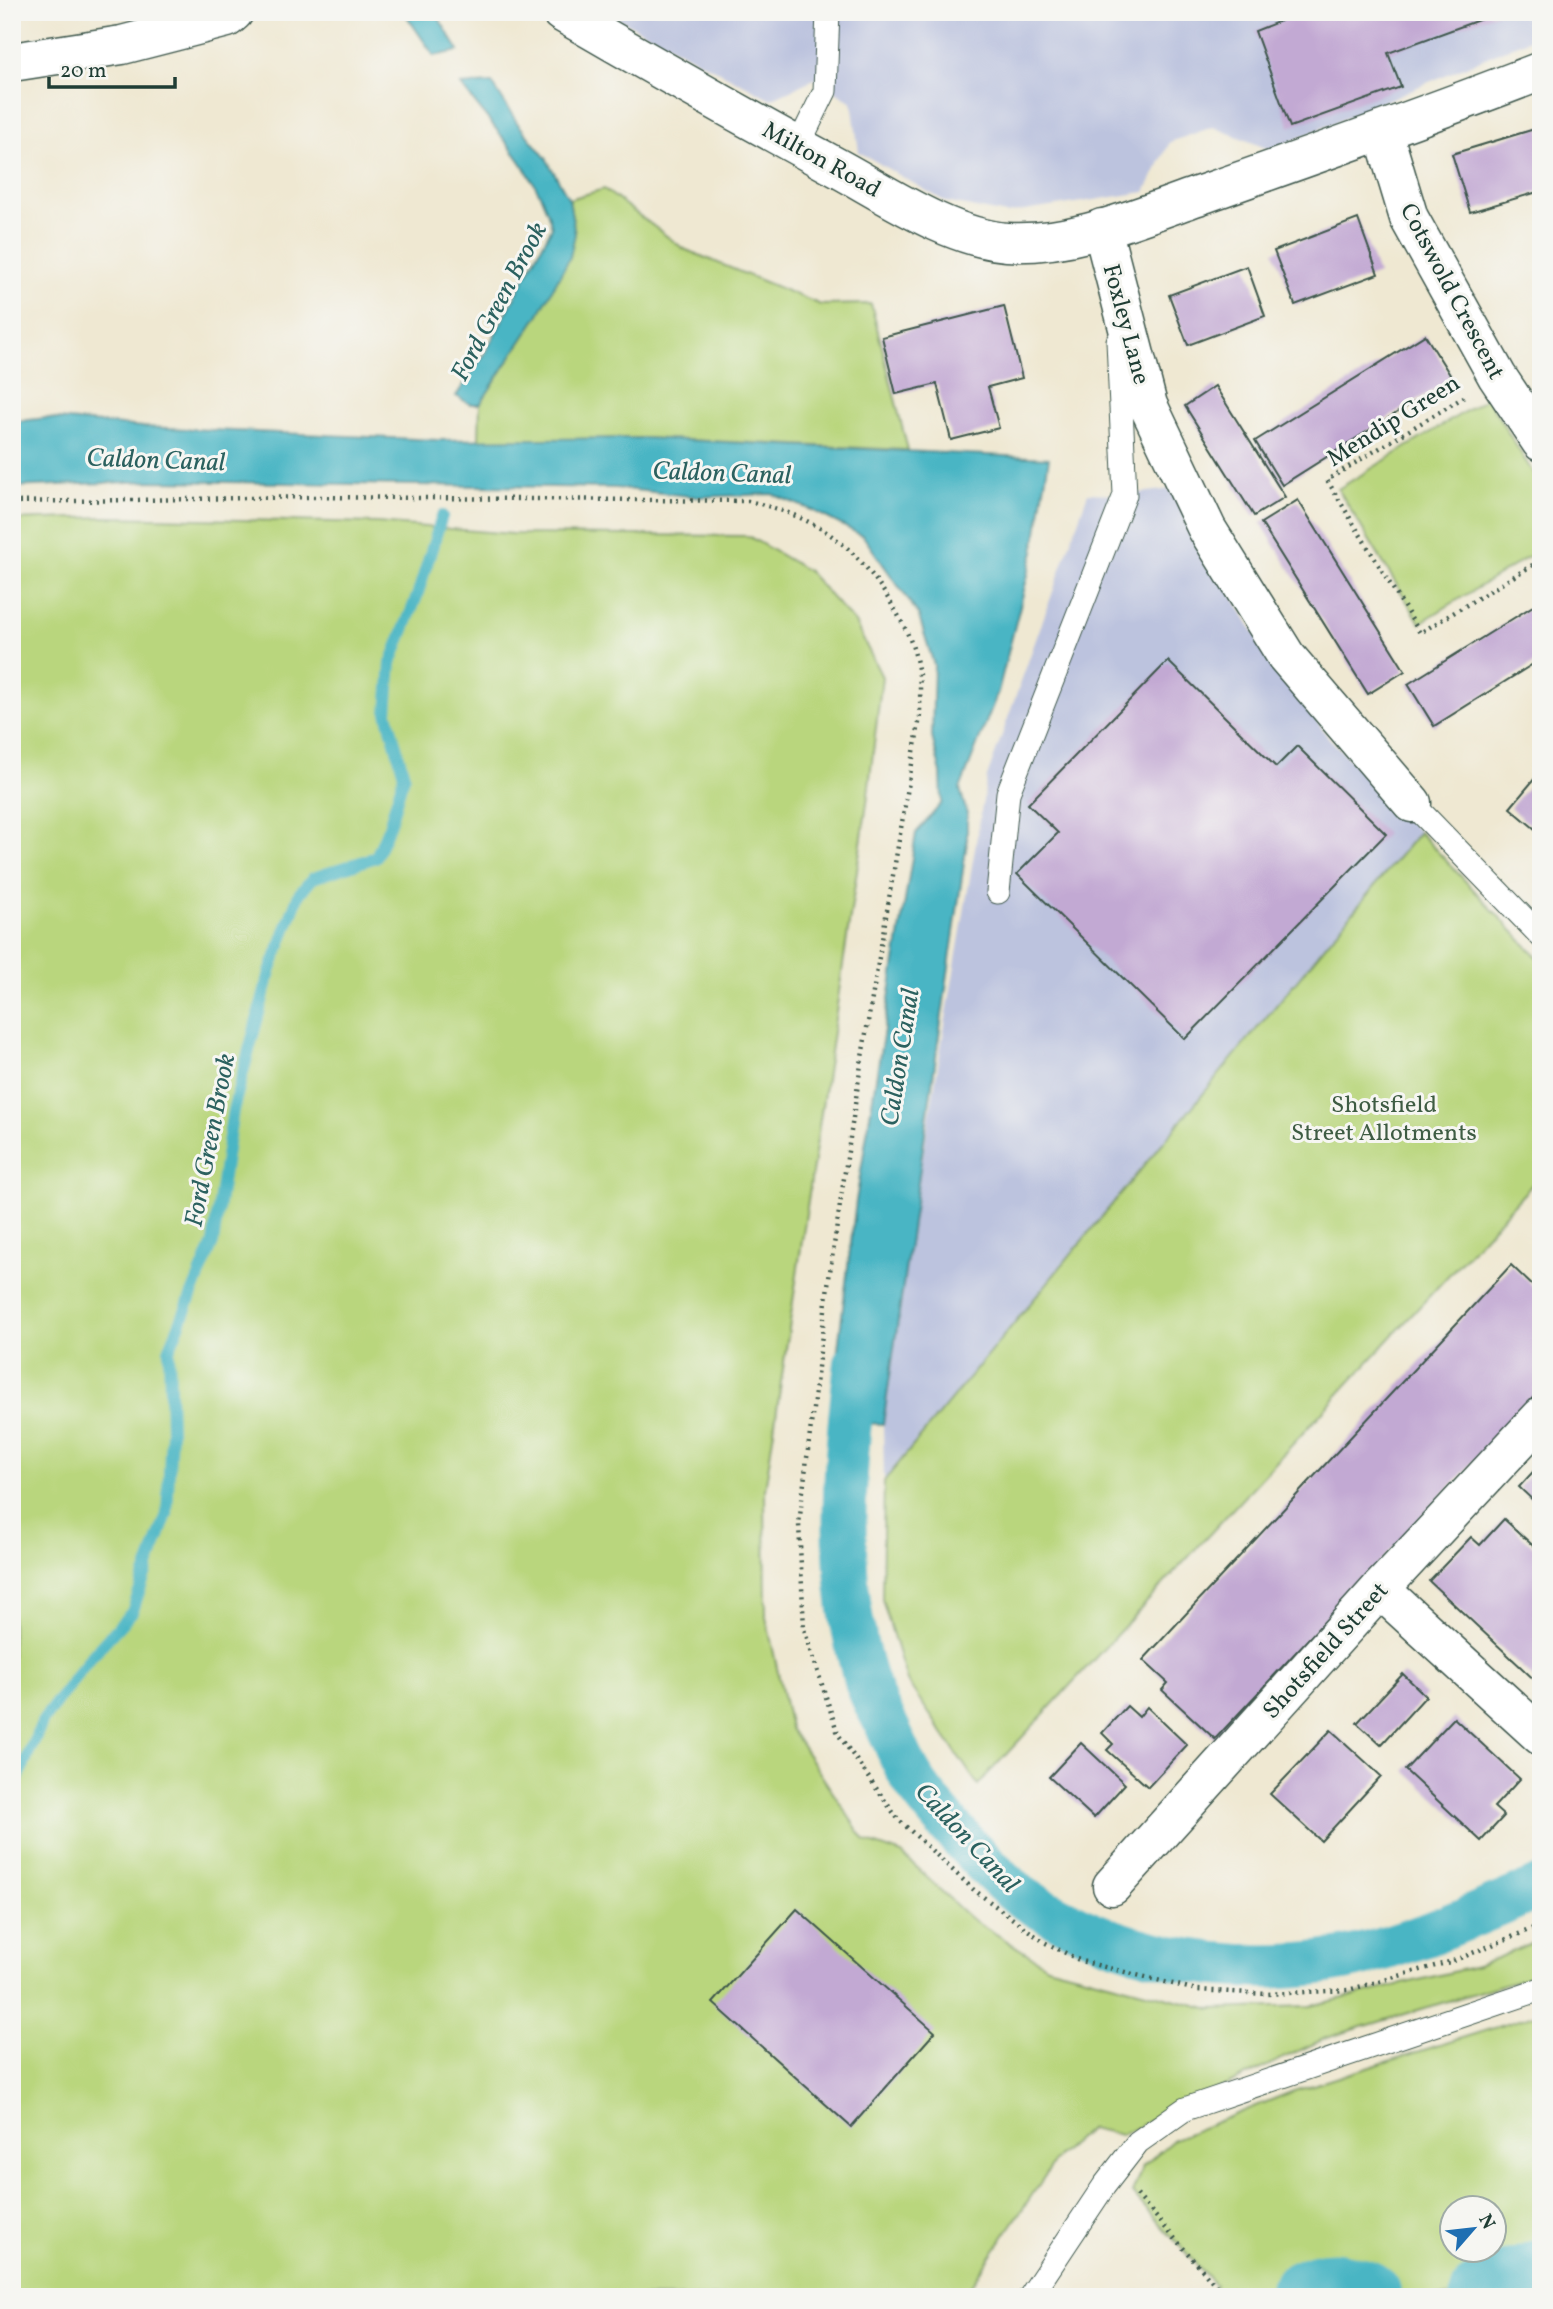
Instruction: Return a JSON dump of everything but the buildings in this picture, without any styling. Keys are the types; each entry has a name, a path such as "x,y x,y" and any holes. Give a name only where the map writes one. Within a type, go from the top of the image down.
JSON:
{"street":[{"path":"12,62 122,45 227,18 234,12"},
{"name":"Milton Road","path":"561,12 911,208 960,230 1006,242 1049,240 1102,228"},
{"path":"1102,228 1383,132 1541,71"},
{"name":"Cotswold Crescent","path":"1383,132 1409,218 1497,376 1541,442"},
{"name":"Foxley Lane","path":"1102,228 1148,405 1208,529 1286,656 1412,803"},
{"name":"Shotsfield Street","path":"1112,1886 1380,1589 1541,1417"},
{"path":"1380,1589 1541,1736"}],"lane":[{"path":"798,146 825,91 828,12"},
{"path":"999,891 1009,793 1125,495 1116,286"},
{"path":"1412,803 1541,936"},
{"path":"1030,2297 1116,2170 1138,2143 1185,2109 1541,1989"}],"path":[{"name":"Mendip Green","path":"1497,376 1327,480 1420,633 1541,560"},
{"path":"12,502 311,497 748,501 780,509 807,520 832,534 864,561 907,629 918,669 920,718 850,1134 828,1285 799,1524 804,1629 838,1734 898,1819 974,1891 1044,1942 1081,1961 1197,1990 1267,1994 1348,1990 1453,1961 1541,1925"},
{"path":"1116,2170 1226,2297"}],"shaded area":[{"path":"606,12 1541,12 1541,34 1271,150 1213,127 1170,142 1145,192 1006,214 946,202 859,152 852,102 814,79 771,99"},
{"path":"1171,489 1252,629 1328,737 1419,832 884,1481 883,1424 914,1208 987,777 1088,493 1125,495"}],"green space":[{"path":"604,189 684,249 821,305 871,304 908,450 643,438 479,440 480,404 539,314 575,234 569,199"},
{"path":"1487,398 1541,486 1541,549 1420,623 1338,489"},
{"path":"106,517 377,523 512,534 748,536 808,571 855,623 882,677 867,803 765,1490 766,1617 790,1728 865,1841 902,1854 969,1917 1047,1966 1211,2009 1311,2006 1477,1966 1541,1940 1541,1973 1326,2038 1121,2135 1090,2128 1059,2155 963,2297 12,2297 12,520"},
{"name":"Shotsfield Street Allotments","path":"1419,832 1541,961 1541,1175 978,1785 907,1681 882,1599 884,1481"},
{"path":"1541,2013 1541,2297 1208,2297 1215,2285 1132,2193 1143,2166 1174,2139 1294,2091"}],"water":[{"path":"404,12 435,12 459,51 434,56"},
{"path":"492,83 518,124 546,158 569,199 575,234 570,257 539,314 480,404 470,404 456,396 484,355 552,227 537,188 526,170 461,85"},
{"path":"46,418 144,427 438,440 643,438 1049,458 1034,551 998,692 960,789 967,814 967,842 883,1424 829,1422 856,1201 916,833 942,803 941,773 932,737 934,665 918,614 863,536 814,511 772,494 698,497 616,488 152,481 12,487 12,422"}],"waterway":[{"name":"Ford Green Brook","path":"12,1793 43,1720 89,1659 132,1612 167,1514 171,1431 169,1350 213,1243 233,1110 270,972 299,894 313,878 376,857 389,826 404,775 387,713 391,663 417,596 442,516"},
{"name":"Caldon Canal","path":"856,1363 844,1523 849,1603 866,1681 906,1767 921,1791 965,1843 1013,1890 1059,1918 1132,1947 1209,1963 1287,1966 1326,1962 1382,1950 1541,1887"},
{"path":"1487,2297 1541,2277"},
{"path":"1305,2297 1327,2289 1364,2297"}]}
